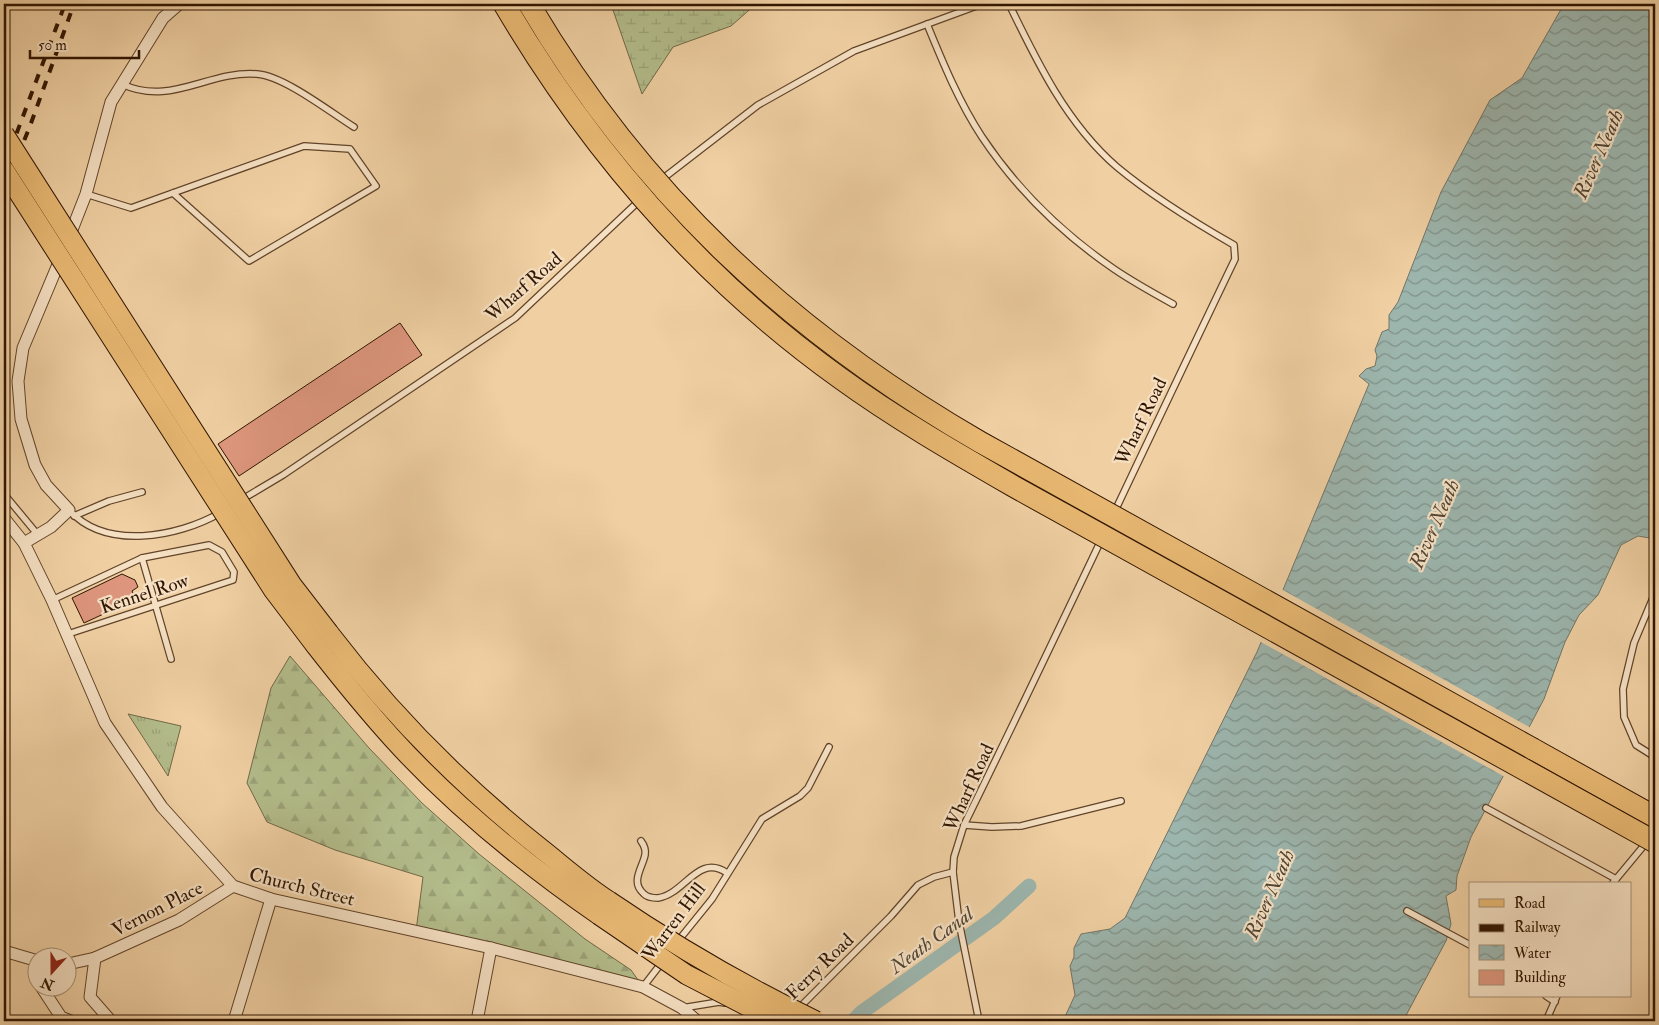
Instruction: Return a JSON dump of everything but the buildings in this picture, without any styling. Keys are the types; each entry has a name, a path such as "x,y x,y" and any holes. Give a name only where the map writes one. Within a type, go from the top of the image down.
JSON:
{"highway":[{"path":"504,4 546,73 642,198 730,289 840,378 924,434 1013,486 1655,842"},
{"path":"529,4 562,57 598,109 665,192 764,291 832,345 902,395 980,442 1655,817"},
{"path":"1533,749 1655,811"}],"main road":[{"path":"4,134 282,569 322,639 393,740 488,829 604,908 687,975 779,1017"},
{"path":"4,170 274,592 322,639"},
{"path":"604,908 767,997 816,1021"}],"street":[{"path":"24,543 71,513 46,485 26,443 21,420 18,381 23,348 86,194 111,102 163,18 179,4"},
{"name":"Church Street","path":"4,518 24,543 36,567 105,723 162,807 233,886 271,900 491,948 643,986 682,1008 697,1021"},
{"name":"Vernon Place","path":"78,962 95,958 179,920 233,886"},
{"path":"234,1021 271,900"},
{"path":"477,1021 491,948"},
{"path":"4,952 28,958"},
{"path":"95,958 90,997 111,1021"},
{"path":"49,998 61,1017 71,1021"}],"lane":[{"path":"653,188 758,105 854,51 982,4"},
{"name":"Wharf Road","path":"980,1021 959,922 953,872 954,857 964,825 1064,622 1135,466 1235,259 1234,245 1191,220 1116,166 1076,122 1039,66 1009,4"},
{"path":"928,24 946,72 966,110 996,155 1025,191 1051,217 1113,268 1173,304"},
{"path":"122,84 138,91 157,92 245,74 268,76 354,127"},
{"path":"86,194 131,208 304,146 350,149 376,186 249,261 173,193"},
{"name":"Wharf Road","path":"71,513 101,531 124,535 170,533 192,527 219,514 283,475 515,318 646,194"},
{"path":"71,513 142,492"},
{"path":"4,494 38,535"},
{"name":"Kennel Row","path":"66,635 233,580 234,572 222,552 210,545 142,558"},
{"path":"52,600 142,558 171,659"},
{"path":"1655,593 1634,643 1623,689 1624,717 1636,745 1655,757"},
{"name":"Warren Hill","path":"643,986 712,898 762,819 800,796 808,788 829,747"},
{"path":"964,825 992,827 1021,826 1121,801"},
{"path":"1486,808 1614,881 1655,832"},
{"path":"641,841 645,855 637,876 638,888 645,896 655,898 668,896 685,884 700,869 708,866 720,868 727,873"},
{"name":"Ferry Road","path":"682,1008 719,1002 779,1017 803,1006 891,916 918,885 934,877 953,872"},
{"path":"1407,911 1469,943"},
{"path":"1546,1021 1556,999"}],"green space":[{"path":"608,4 756,4 731,26 673,47 642,94 613,10"},
{"path":"290,656 369,748 422,803 479,854 585,939 631,970 643,987 416,931 423,877 335,850 267,822 247,783 271,688"},
{"path":"128,714 181,726 168,776"}],"water":[{"name":"River Neath","path":"1564,4 1655,4 1655,539 1638,536 1621,545 1598,595 1579,615 1565,642 1544,699 1471,837 1457,876 1456,890 1446,896 1451,924 1446,941 1403,1021 1063,1021 1075,995 1070,966 1074,957 1074,948 1081,934 1110,929 1125,918 1257,652 1369,384 1359,376 1366,369 1375,366 1377,356 1375,350 1382,332 1389,329 1389,315 1398,302 1441,192 1490,100 1522,78"}],"pier":[{"path":"1281,589 1531,728 1505,777 1259,641"}],"waterway":[{"name":"Neath Canal","path":"853,1021 862,1012 994,918 1029,886"}],"railway":[{"path":"4,167 65,4"},
{"path":"4,190 30,126 74,4"}]}
